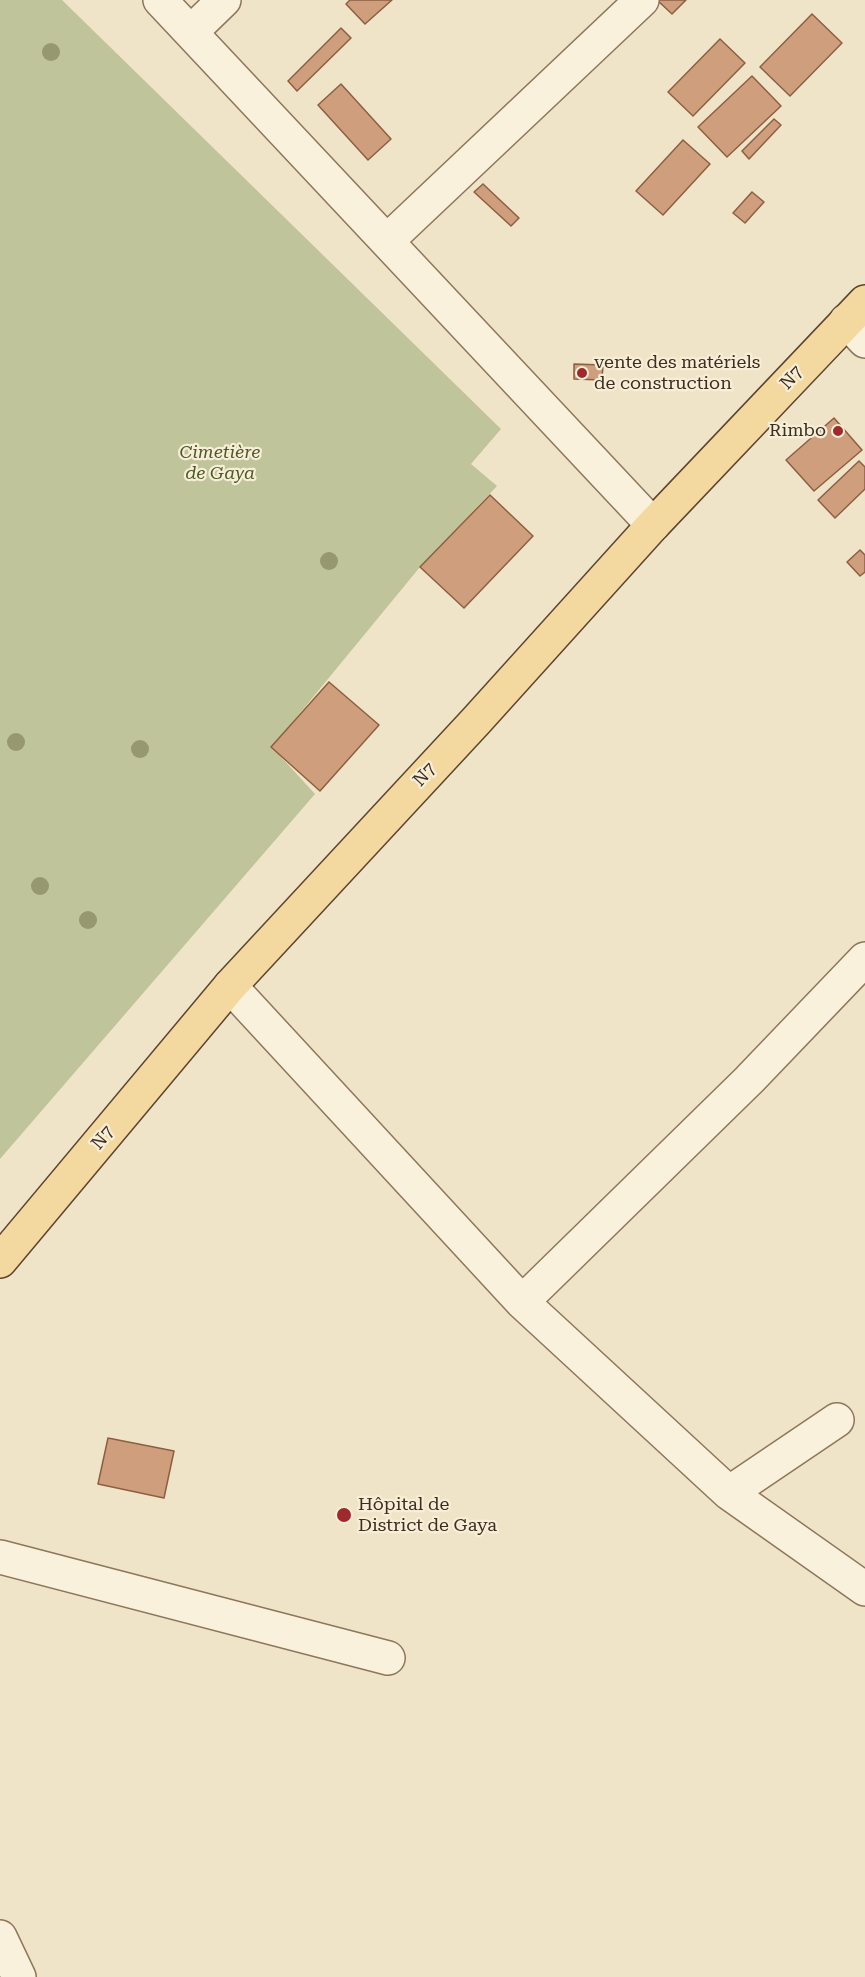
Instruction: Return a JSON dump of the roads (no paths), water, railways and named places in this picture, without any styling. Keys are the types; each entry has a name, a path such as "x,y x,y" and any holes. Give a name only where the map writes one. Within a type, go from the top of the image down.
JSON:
{"main road":[{"name":"N7","path":"0,1261 230,986 476,721 653,525 859,322"}],"street":[{"path":"160,0 653,525"},
{"path":"190,32 224,0"},
{"path":"387,241 637,0"},
{"path":"387,241 642,0"},
{"path":"522,1302 749,1080 865,959"},
{"path":"230,986 522,1302 729,1493 865,1587"},
{"path":"729,1493 837,1420"},
{"path":"0,1557 388,1658"},
{"path":"0,1937 19,1977"}],"place":[{"name":"vente des matériels de construction","path":"582,373"},
{"name":"Rimbo","path":"838,431"},
{"name":"Hôpital de District de Gaya","path":"344,1515"}],"park label":[{"name":"Cimetière de Gaya","path":"220,463"}]}
